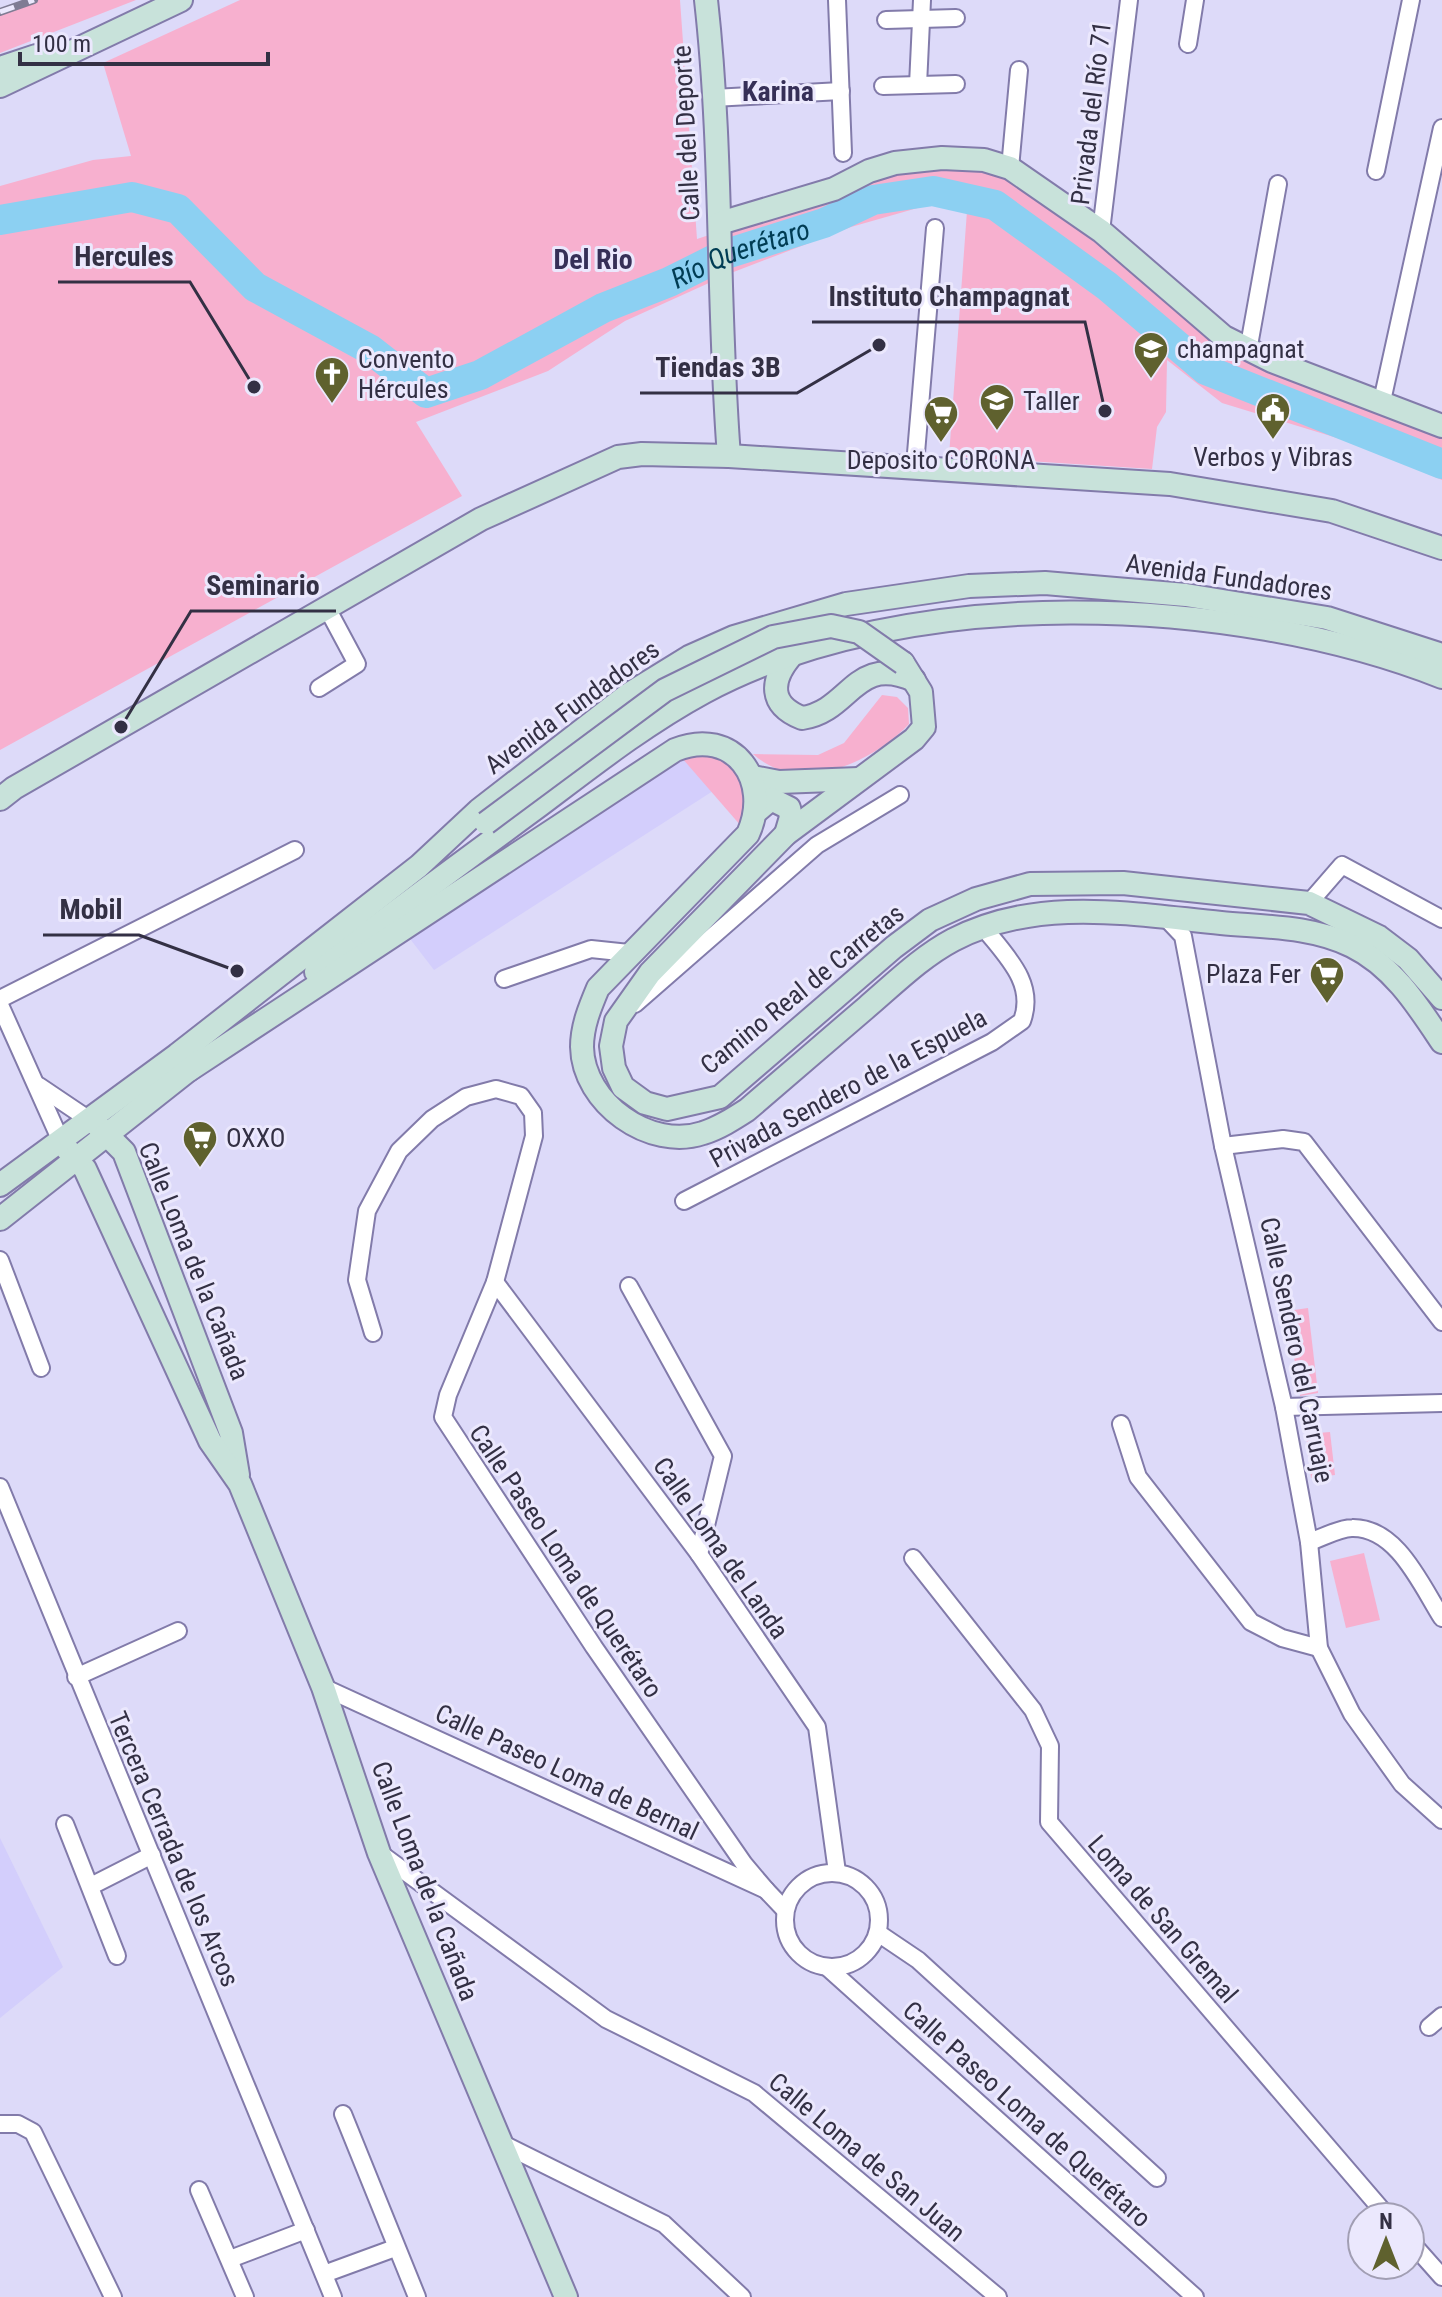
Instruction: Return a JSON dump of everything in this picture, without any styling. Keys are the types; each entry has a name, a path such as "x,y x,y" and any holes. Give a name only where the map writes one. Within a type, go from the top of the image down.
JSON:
{"street":[{"path":"0,86 181,0"},
{"name":"Calle del Deporte","path":"706,0 720,228 729,456"},
{"path":"837,0 843,153"},
{"path":"918,85 922,0"},
{"name":"Privada del Río 71","path":"1101,231 1129,0"},
{"path":"1188,44 1195,0"},
{"path":"1376,171 1411,0"},
{"path":"886,20 956,18"},
{"path":"0,68 117,30"},
{"path":"1010,168 1019,70"},
{"path":"883,86 956,84"},
{"path":"713,98 841,91"},
{"path":"1382,401 1442,128"},
{"path":"720,228 834,189 869,171 895,163 942,158 984,160 1010,168 1101,231 1205,323 1248,351 1442,426"},
{"path":"1248,351 1278,184"},
{"path":"915,465 935,228"},
{"path":"5,793 481,519 618,457 642,454 729,456 1155,482 1250,495 1332,511 1442,548"},
{"name":"Avenida Fundadores","path":"0,1185 177,1055 419,866 504,791 629,694 689,657 785,619 846,604 969,586 1045,583 1132,589 1244,603 1327,618 1442,655"},
{"path":"319,688 357,664 327,608"},
{"name":"Avenida Fundadores","path":"0,1219 189,1070 645,727 705,691 792,655 852,639 965,619 1079,612 1163,617 1305,636 1363,649 1442,677"},
{"path":"419,866 486,823 665,690 773,637 831,626 859,632 908,672 925,703 924,727 914,739 786,834 650,973 616,1021"},
{"path":"792,655 780,669 773,690 776,700 788,713 802,718 824,711 873,673 908,672"},
{"path":"189,1070 675,750 689,744 707,744 738,755 753,777 758,810"},
{"path":"753,777 779,782 860,779"},
{"path":"616,1021 817,845 900,795"},
{"path":"758,810 771,799 789,808 791,817 786,834"},
{"name":"Camino Real de Carretas","path":"758,810 748,834 598,988 585,1018 582,1049 591,1081 609,1108 636,1126 667,1136 700,1134 747,1110 912,968 949,942 984,928 1035,914 1085,910 1163,916 1300,930 1352,946 1392,975 1416,1003 1442,1042"},
{"path":"0,999 295,850"},
{"path":"1309,903 1342,865 1442,919"},
{"name":"Camino Real de Carretas","path":"616,1021 611,1046 614,1068 623,1087 645,1103 667,1109 720,1097 894,947 930,920 976,899 1030,884 1123,883 1309,903 1379,937 1408,959 1442,998"},
{"name":"Calle Sendero del Carruaje","path":"1123,883 1144,895 1183,936 1223,1146 1284,1407 1309,1542 1319,1648 1352,1714 1402,1784 1442,1820"},
{"path":"1186,890 1175,895 1171,907 1190,920"},
{"path":"1120,913 1141,906 1144,895"},
{"name":"Privada Sendero de la Espuela","path":"684,1201 992,1042 1022,1021 1028,999 1022,978 984,928"},
{"path":"504,979 591,949 629,953"},
{"path":"0,1005 38,1085 73,1129"},
{"path":"38,1085 73,1129"},
{"name":"Calle Paseo Loma de Querétaro","path":"373,1333 357,1280 367,1211 399,1151 421,1129 466,1097 496,1089 521,1096 533,1113 534,1136 495,1282 448,1395 443,1417 594,1647 744,1864 766,1890"},
{"name":"Calle Loma de la Cañada","path":"240,1484 210,1441 85,1169 76,1160 73,1129 108,1134 124,1152 231,1433 240,1484 323,1687 379,1853 566,2297"},
{"path":"1223,1146 1283,1139 1304,1142 1442,1322"},
{"path":"0,1260 41,1368"},
{"name":"Calle Loma de Landa","path":"495,1282 699,1554 817,1727 837,1872"},
{"path":"629,1286 723,1456 699,1554"},
{"path":"1284,1407 1442,1403"},
{"path":"1121,1424 1138,1477 1251,1622 1272,1634 1319,1648"},
{"name":"Tercera Cerrada de los Arcos","path":"0,1487 333,2297"},
{"path":"1309,1542 1350,1528 1382,1534 1408,1565 1442,1618"},
{"name":"Loma de San Gremal","path":"913,1558 1033,1710 1050,1746 1049,1822 1374,2201"},
{"path":"76,1677 178,1631"},
{"name":"Calle Paseo Loma de Bernal","path":"323,1687 766,1890 785,1910"},
{"path":"65,1824 117,1956"},
{"name":"Calle Loma de San Juan","path":"379,1853 606,2019 754,2093 998,2297"},
{"path":"91,1886 152,1855"},
{"path":"837,1872 863,1883 871,1894 878,1906 878,1933 867,1952 849,1964 827,1967 812,1963 794,1947 785,1926 785,1910 795,1889 814,1875 837,1872"},
{"path":"878,1933 918,1960 1157,2178"},
{"name":"Calle Paseo Loma de Querétaro","path":"827,1967 1195,2297"},
{"path":"343,2114 417,2297"},
{"path":"0,2124 18,2124 33,2132 113,2297"},
{"path":"501,2143 664,2224 742,2297"},
{"path":"199,2190 245,2297"},
{"path":"230,2259 306,2230"},
{"path":"324,2274 395,2248"},
{"path":"1426,2259 1442,2277"}],"shaded area":[{"path":"35,0 136,0 0,53 0,13"},
{"name":"Convento Hércules","path":"240,0 680,0 697,239 890,175 947,163 1011,180 1128,267 1204,334 1442,434 1442,480 1360,445 1222,403 1167,360 1166,412 1157,427 1152,469 949,456 967,211 928,205 851,227 731,273 625,321 548,371 416,422 462,496 0,750 0,186 93,160 131,156 103,63"},
{"path":"882,695 897,697 908,708 909,724 894,738 856,762 813,773 792,773 771,766 753,754 818,755 844,743"},
{"path":"707,744 753,777 748,834 675,750"},
{"path":"675,750 713,791 434,970 404,931"},
{"path":"1308,1308 1318,1393 1300,1396 1287,1311"},
{"path":"1330,1432 1335,1475 1311,1478 1306,1434"},
{"path":"1364,1553 1380,1620 1346,1628 1330,1561"},
{"path":"0,1838 63,1967 0,2018"}],"waterway":[{"name":"Río Querétaro","path":"0,220 132,197 178,209 255,287 371,350 426,393 480,375 603,308 669,282 723,255 824,223 873,200 933,191 995,205 1107,286 1206,370 1442,464"}],"railway":[{"path":"0,12 34,0"}],"place":[{"name":"Tiendas 3B","path":"879,345"},
{"name":"champagnat","path":"1151,380"},
{"name":"Hercules","path":"254,387"},
{"name":"Convento Hércules","path":"332,405"},
{"name":"Instituto Champagnat","path":"1105,411"},
{"name":"Taller","path":"997,432"},
{"name":"Verbos y Vibras","path":"1273,441"},
{"name":"Deposito CORONA","path":"941,444"},
{"name":"Seminario","path":"121,727"},
{"name":"Mobil","path":"237,971"},
{"name":"Plaza Fer","path":"1327,1005"},
{"name":"OXXO","path":"200,1169"}],"district":[{"name":"Karina","path":"778,91"},
{"name":"Del Rio","path":"593,259"}]}
